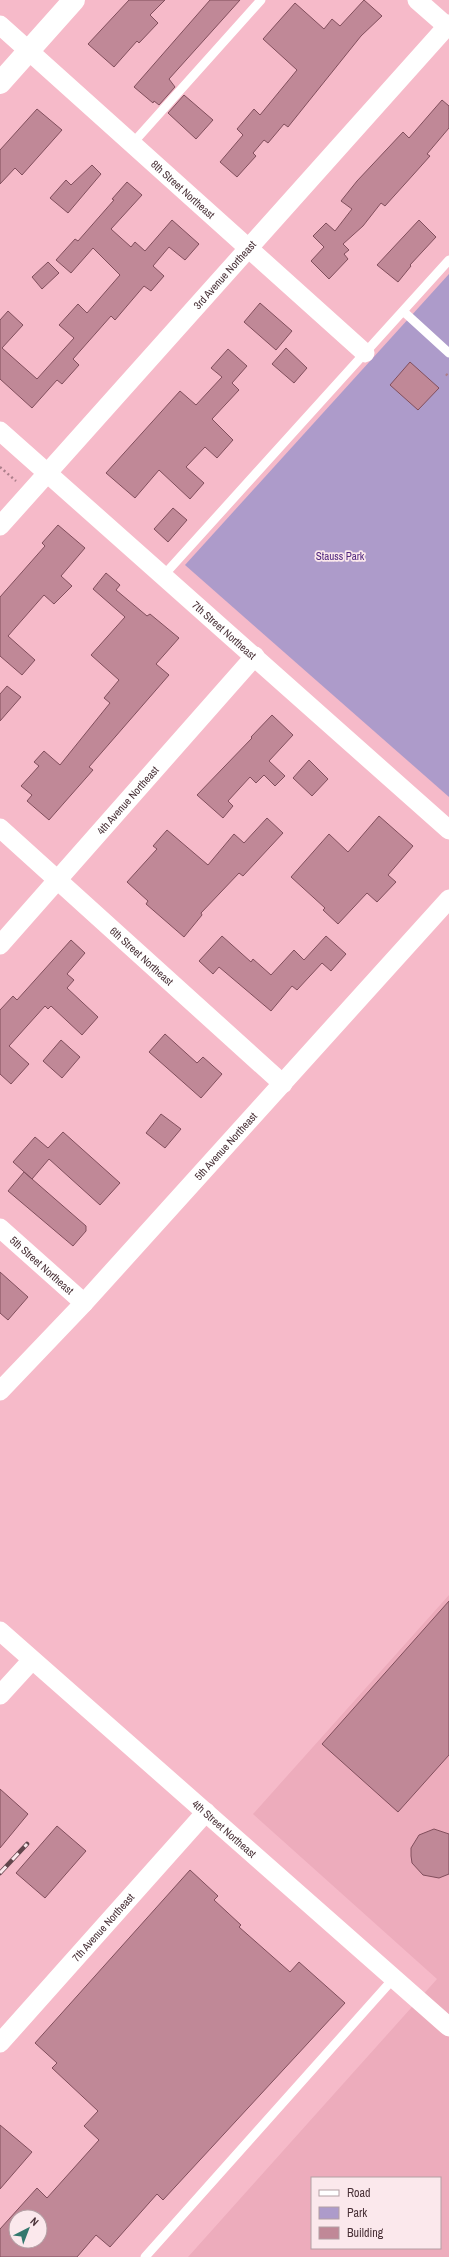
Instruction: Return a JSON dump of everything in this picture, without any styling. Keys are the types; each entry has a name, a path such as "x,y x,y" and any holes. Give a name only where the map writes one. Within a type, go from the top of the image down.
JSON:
{"street":[{"path":"0,83 74,0"},
{"path":"417,0 448,26"},
{"name":"8th Street Northeast","path":"0,26 365,353"},
{"name":"3rd Avenue Northeast","path":"0,526 46,472 448,26"},
{"name":"7th Street Northeast","path":"0,431 164,575 449,830"},
{"name":"4th Avenue Northeast","path":"0,945 255,656"},
{"name":"6th Street Northeast","path":"0,828 283,1084"},
{"name":"5th Avenue Northeast","path":"0,1391 84,1303 449,899"},
{"name":"5th Street Northeast","path":"0,1228 84,1303"},
{"name":"4th Street Northeast","path":"0,1631 449,2027"},
{"path":"0,1695 32,1660"},
{"name":"7th Avenue Northeast","path":"0,2043 206,1812"}],"lane":[{"path":"132,144 261,0"},
{"path":"164,575 449,260"},
{"path":"403,311 449,353"},
{"path":"145,2257 394,1978"}],"path":[{"path":"446,374 449,377"},
{"path":"0,467 29,493"}],"shaded area":[{"path":"449,1595 449,2257 188,2257 437,1979 253,1814"}],"green space":[{"name":"Stauss Park","path":"449,274 449,797 185,565"}],"building":[{"path":"129,0 165,0 150,15 158,23 139,43 137,41 114,67 88,44"},
{"path":"210,0 240,0 169,79 175,87 159,105 154,101 153,103 134,87"},
{"path":"364,0 382,16 361,36 288,127 284,124 268,143 264,140 253,153 256,156 237,177 220,162 243,135 237,129 254,109 260,115 297,70 263,39 295,3 324,29 332,19 340,26"},
{"path":"184,95 213,120 196,139 168,113"},
{"path":"442,100 449,106 449,128 427,154 430,156 385,206 381,203 363,226 343,244 349,250 344,254 348,259 329,279 311,261 324,247 313,236 326,223 335,231 352,209 341,201 357,181 403,132 409,138"},
{"path":"37,109 62,130 22,175 15,168 0,184 0,150"},
{"path":"92,165 101,174 68,213 50,198 66,180 71,185"},
{"path":"127,182 142,195 111,229 131,247 135,242 145,251 172,220 199,244 185,260 169,247 153,266 164,276 151,291 144,286 115,320 111,316 73,359 79,365 62,384 57,380 32,408 0,379 0,320 8,311 23,325 2,348 37,379 74,338 59,325 78,304 87,313 120,275 93,248 71,273 56,260 75,239 78,241 114,200 112,199"},
{"path":"419,220 436,237 410,265 411,266 398,282 377,265"},
{"path":"48,262 59,273 42,289 32,277"},
{"path":"260,303 292,331 276,350 244,322"},
{"path":"286,348 307,368 294,383 272,364"},
{"path":"228,349 247,366 232,383 239,390 212,419 233,440 217,458 205,447 186,467 204,483 190,499 159,470 135,498 106,473 180,391 196,405 222,377 211,368"},
{"path":"410,362 439,388 418,410 390,385"},
{"path":"173,508 187,520 168,542 154,529"},
{"path":"58,525 85,548 61,576 72,586 54,604 44,595 8,636 35,660 22,675 0,656 0,597 45,546 42,543"},
{"path":"106,573 120,585 116,590 147,616 150,614 179,638 156,664 169,675 89,767 93,770 49,820 27,801 32,795 21,786 39,766 34,762 44,751 60,765 110,703 104,698 119,680 91,655 125,617 93,589"},
{"path":"7,686 21,697 0,721 0,694"},
{"path":"272,715 293,735 269,761 285,776 275,786 264,775 256,783 250,777 228,801 233,806 223,818 197,795"},
{"path":"309,760 328,779 312,796 293,778"},
{"path":"379,816 413,846 388,875 396,882 377,902 367,893 338,924 323,910 325,908 291,877 329,834 348,852"},
{"path":"267,818 283,833 243,876 239,873 201,913 202,915 184,937 146,904 148,901 127,882 157,849 153,846 167,830 208,865 234,834 244,843"},
{"path":"222,936 251,962 253,959 271,975 294,950 304,960 326,936 346,954 331,971 322,963 297,990 292,986 271,1011 219,967 213,974 199,961"},
{"path":"71,940 85,953 67,974 74,980 67,988 98,1017 82,1035 51,1006 48,1009 45,1006 9,1046 29,1064 11,1084 0,1074 0,1010 13,996 17,1000"},
{"path":"165,1034 197,1063 203,1057 222,1074 201,1098 149,1052"},
{"path":"61,1040 80,1057 62,1078 43,1061"},
{"path":"161,1114 181,1129 165,1148 146,1133"},
{"path":"63,1132 120,1183 100,1205 49,1159 32,1179 13,1162 35,1137 48,1148"},
{"path":"24,1172 86,1226 86,1231 73,1246 8,1191"},
{"path":"0,1272 28,1297 8,1320 0,1313"},
{"path":"449,1601 449,1755 398,1812 322,1744"},
{"path":"0,1789 28,1814 0,1848"},
{"path":"57,1826 86,1851 45,1898 16,1873"},
{"path":"434,1829 449,1834 449,1874 439,1878 423,1875 412,1863 411,1856 411,1848 419,1835"},
{"path":"190,1870 218,1896 214,1900 241,1925 239,1927 290,1972 299,1962 345,2003 163,2200 157,2194 110,2247 96,2235 77,2257 0,2257 0,2229 8,2220 8,2249 48,2249 48,2209 18,2209 37,2188 47,2198 99,2140 84,2126 98,2111 52,2068 57,2063 35,2043"},
{"path":"0,2125 32,2152 0,2189"}],"railway":[{"path":"0,1873 27,1844"}]}
